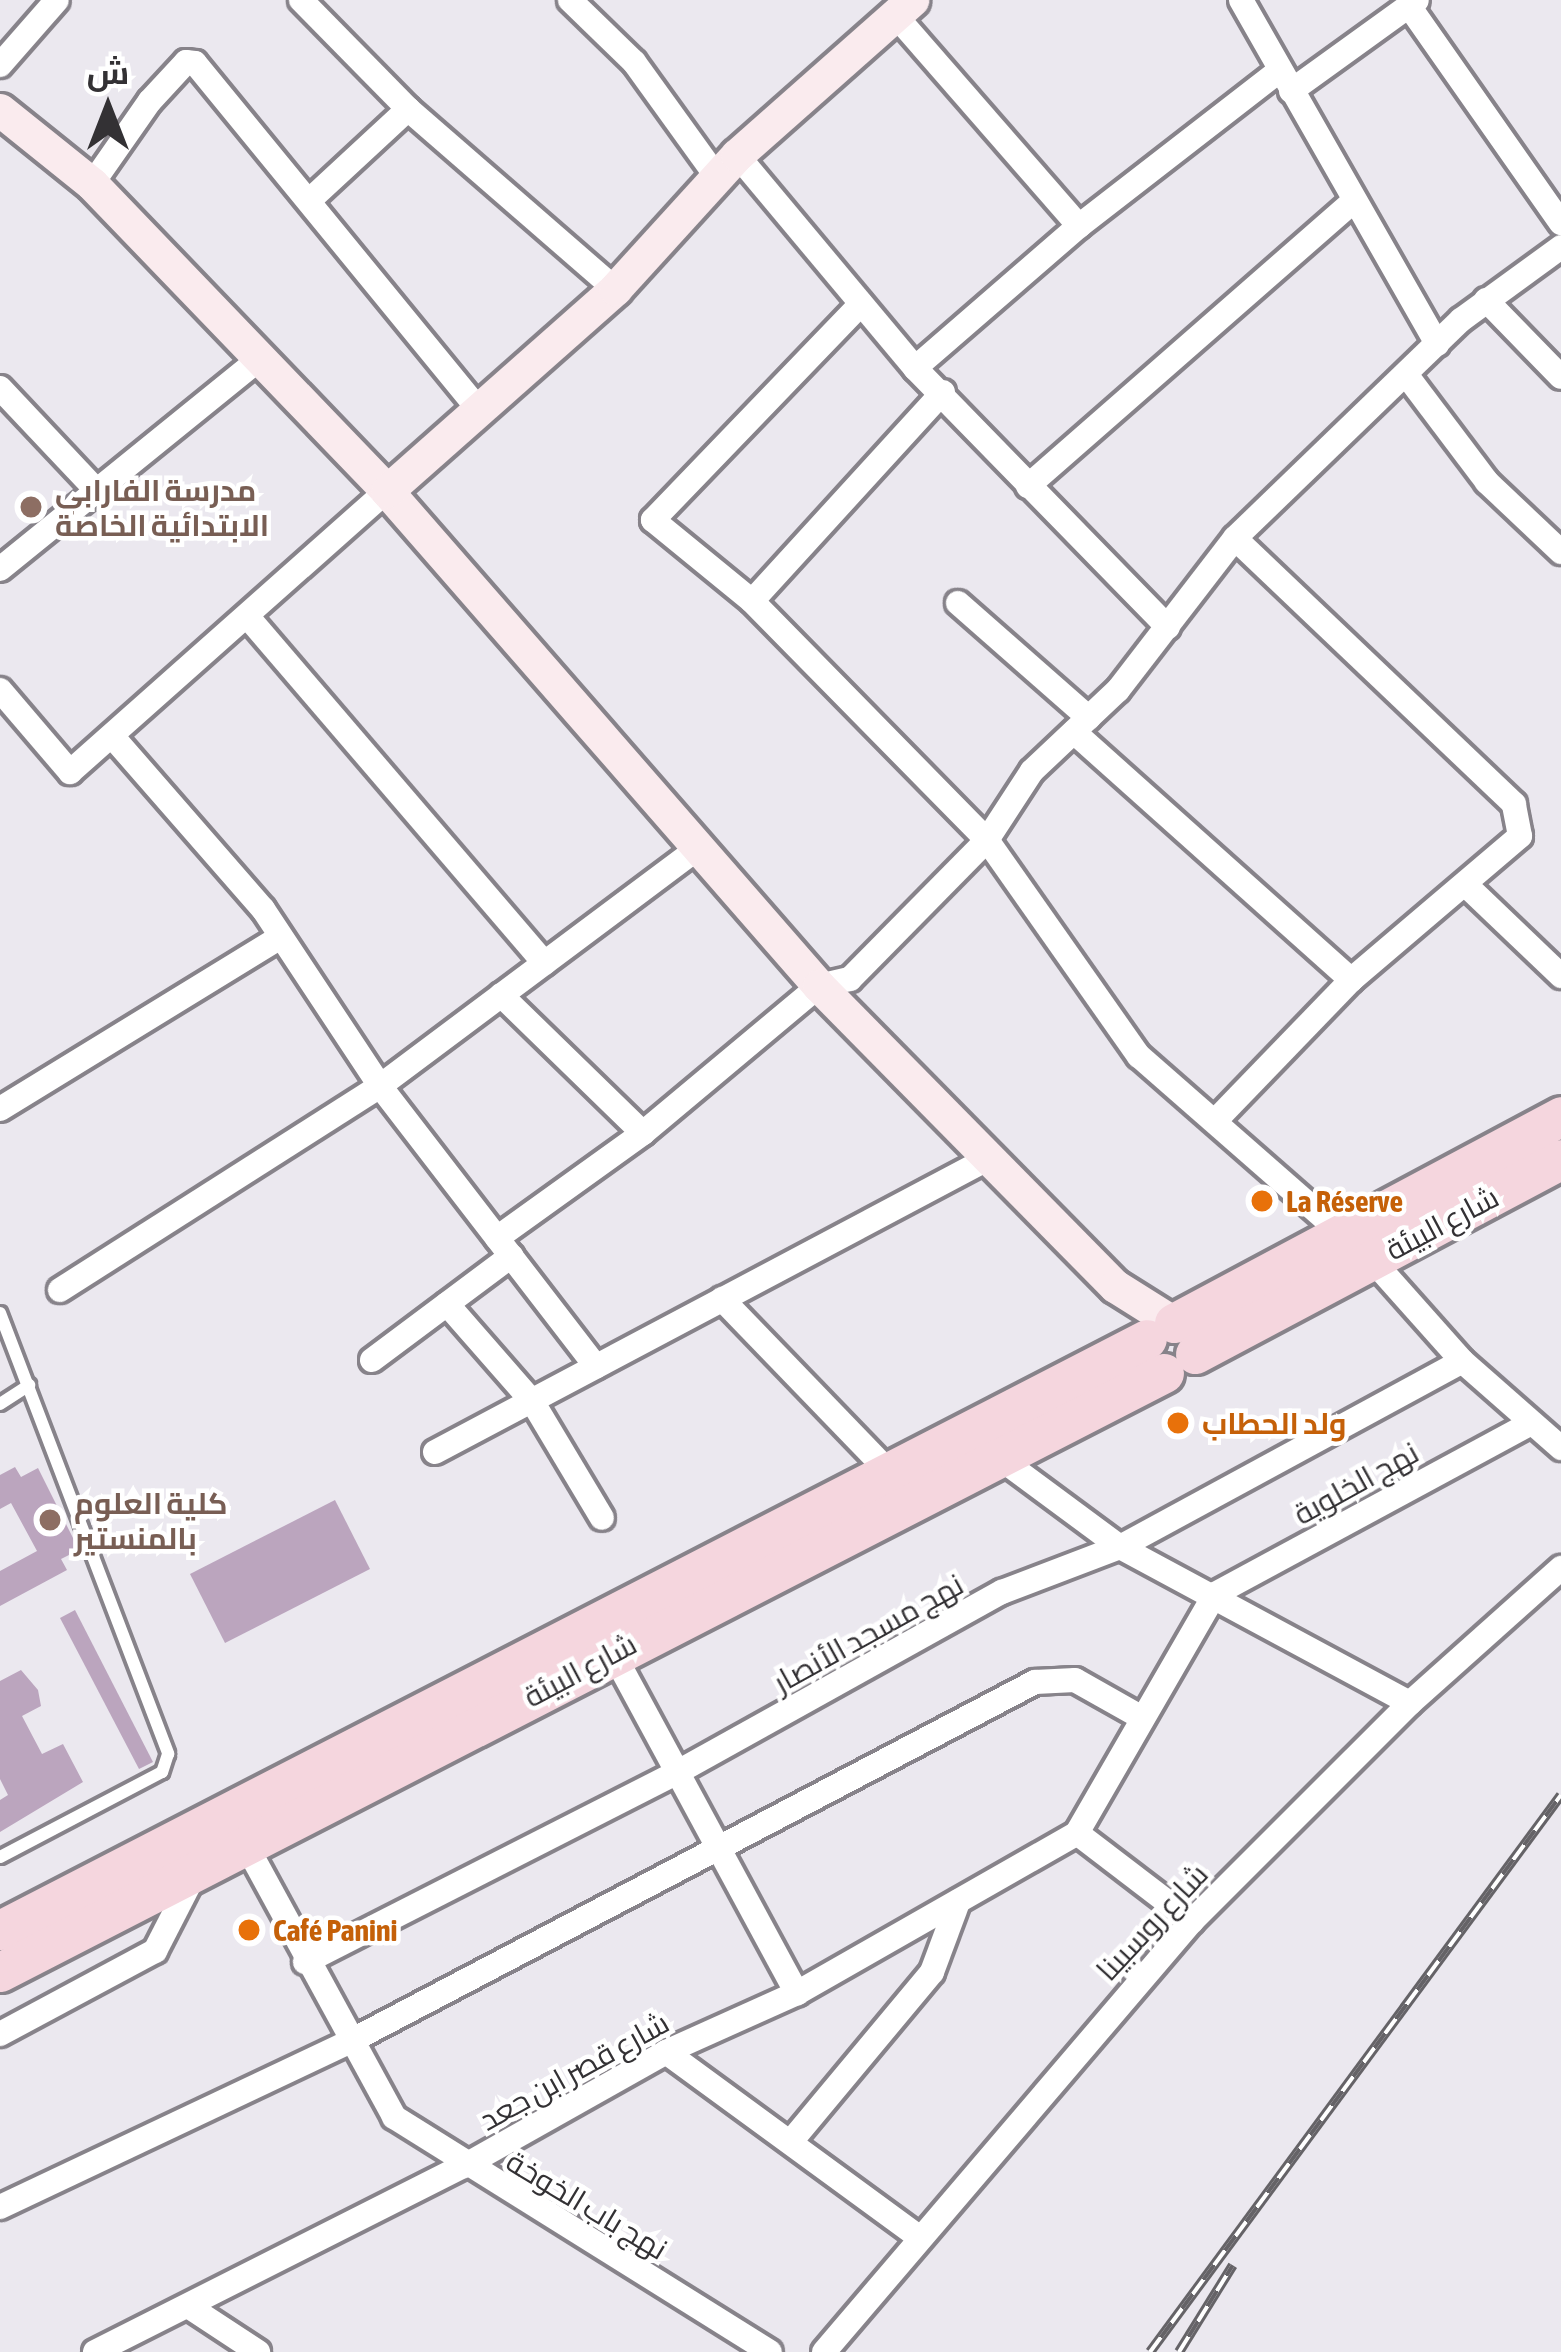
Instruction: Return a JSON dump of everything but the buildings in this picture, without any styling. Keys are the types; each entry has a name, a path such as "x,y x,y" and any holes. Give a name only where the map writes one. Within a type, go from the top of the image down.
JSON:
{"main road":[{"name":"شارع البيئة","path":"1358,1248 1561,1116"},
{"name":"شارع البيئة","path":"0,1972 888,1471 1170,1347 1358,1248 1561,1159"},
{"name":"شارع البيئة","path":"0,1930 231,1838 613,1653 997,1456 1170,1347"}],"street":[{"path":"0,65 57,0"},
{"path":"301,0 408,109 615,289"},
{"path":"570,0 861,304 915,368 1168,627"},
{"path":"1241,0 1351,203 1437,344"},
{"path":"915,368 1079,226 1285,81 1413,3 1561,223"},
{"path":"0,690 62,771 112,736 615,289 727,166 903,8 1079,226"},
{"path":"92,184 150,101 190,62 313,198 390,306 479,410"},
{"path":"313,198 408,109"},
{"path":"0,110 92,184 387,491 579,702 695,850 819,986 1170,1347"},
{"path":"1028,486 1351,203"},
{"path":"372,1360 447,1304 504,1247 819,986 850,979 987,840 1032,771 1082,725 1168,627 1235,538 1486,300 1561,247"},
{"path":"1486,300 1561,377"},
{"path":"861,304 653,520 752,601 987,840 1139,1056 1217,1119 1358,1248 1462,1361 1527,1424 1561,1448"},
{"path":"0,569 259,359"},
{"path":"1408,377 1487,482 1559,546"},
{"path":"0,388 96,490"},
{"path":"752,601 943,392"},
{"path":"1217,1119 1352,980 1468,887 1520,836 1514,804 1235,538"},
{"path":"958,603 1352,980"},
{"path":"247,616 544,963"},
{"path":"112,736 281,937 380,1086 596,1366"},
{"path":"61,1290 380,1086 695,850"},
{"path":"1468,887 1561,976"},
{"path":"0,1109 281,937"},
{"path":"501,995 643,1133"},
{"path":"435,1452 988,1158"},
{"path":"722,1299 888,1471"},
{"path":"447,1304 532,1401 602,1518"},
{"name":"نهج مسجد الأنصار","path":"305,1962 678,1772 1002,1592 1120,1547 1462,1361"},
{"name":"نهج الخلوية","path":"1215,1594 1527,1424"},
{"path":"997,1456 1120,1547 1215,1594 1410,1703"},
{"name":"شارع روسبينا","path":"824,2352 917,2236 1192,1921 1410,1703 1561,1568"},
{"path":"1192,1921 1077,1833 1139,1717 1215,1594"},
{"path":"613,1653 796,1993"},
{"path":"0,2207 347,2043 1035,1682 1075,1680 1139,1717"},
{"name":"شارع قصر ابن جعد","path":"95,2352 464,2166 666,2052 796,1993 1077,1833"},
{"path":"0,2034 155,1951 231,1838"},
{"name":"نهج باب الخوخة","path":"231,1838 347,2043 394,2116 464,2166 770,2352"},
{"path":"793,2139 932,1972 958,1902"},
{"path":"666,2052 793,2139 917,2236"},
{"path":"188,2306 259,2352"}],"lane":[{"path":"0,1313 168,1760 162,1772 0,1857"},
{"path":"0,1403 29,1385"}],"railway":[{"path":"1150,2352 1561,1795"},
{"path":"1179,2352 1233,2265"}],"place":[{"name":"مدرسة الفارابي الابتدائية الخاصة","path":"31,507"},
{"name":"La Réserve","path":"1262,1201"},
{"name":"ولد الحطاب","path":"1178,1423"},
{"name":"كلية العلوم بالمنستير","path":"50,1520"},
{"name":"Café Panini","path":"249,1930"}]}
